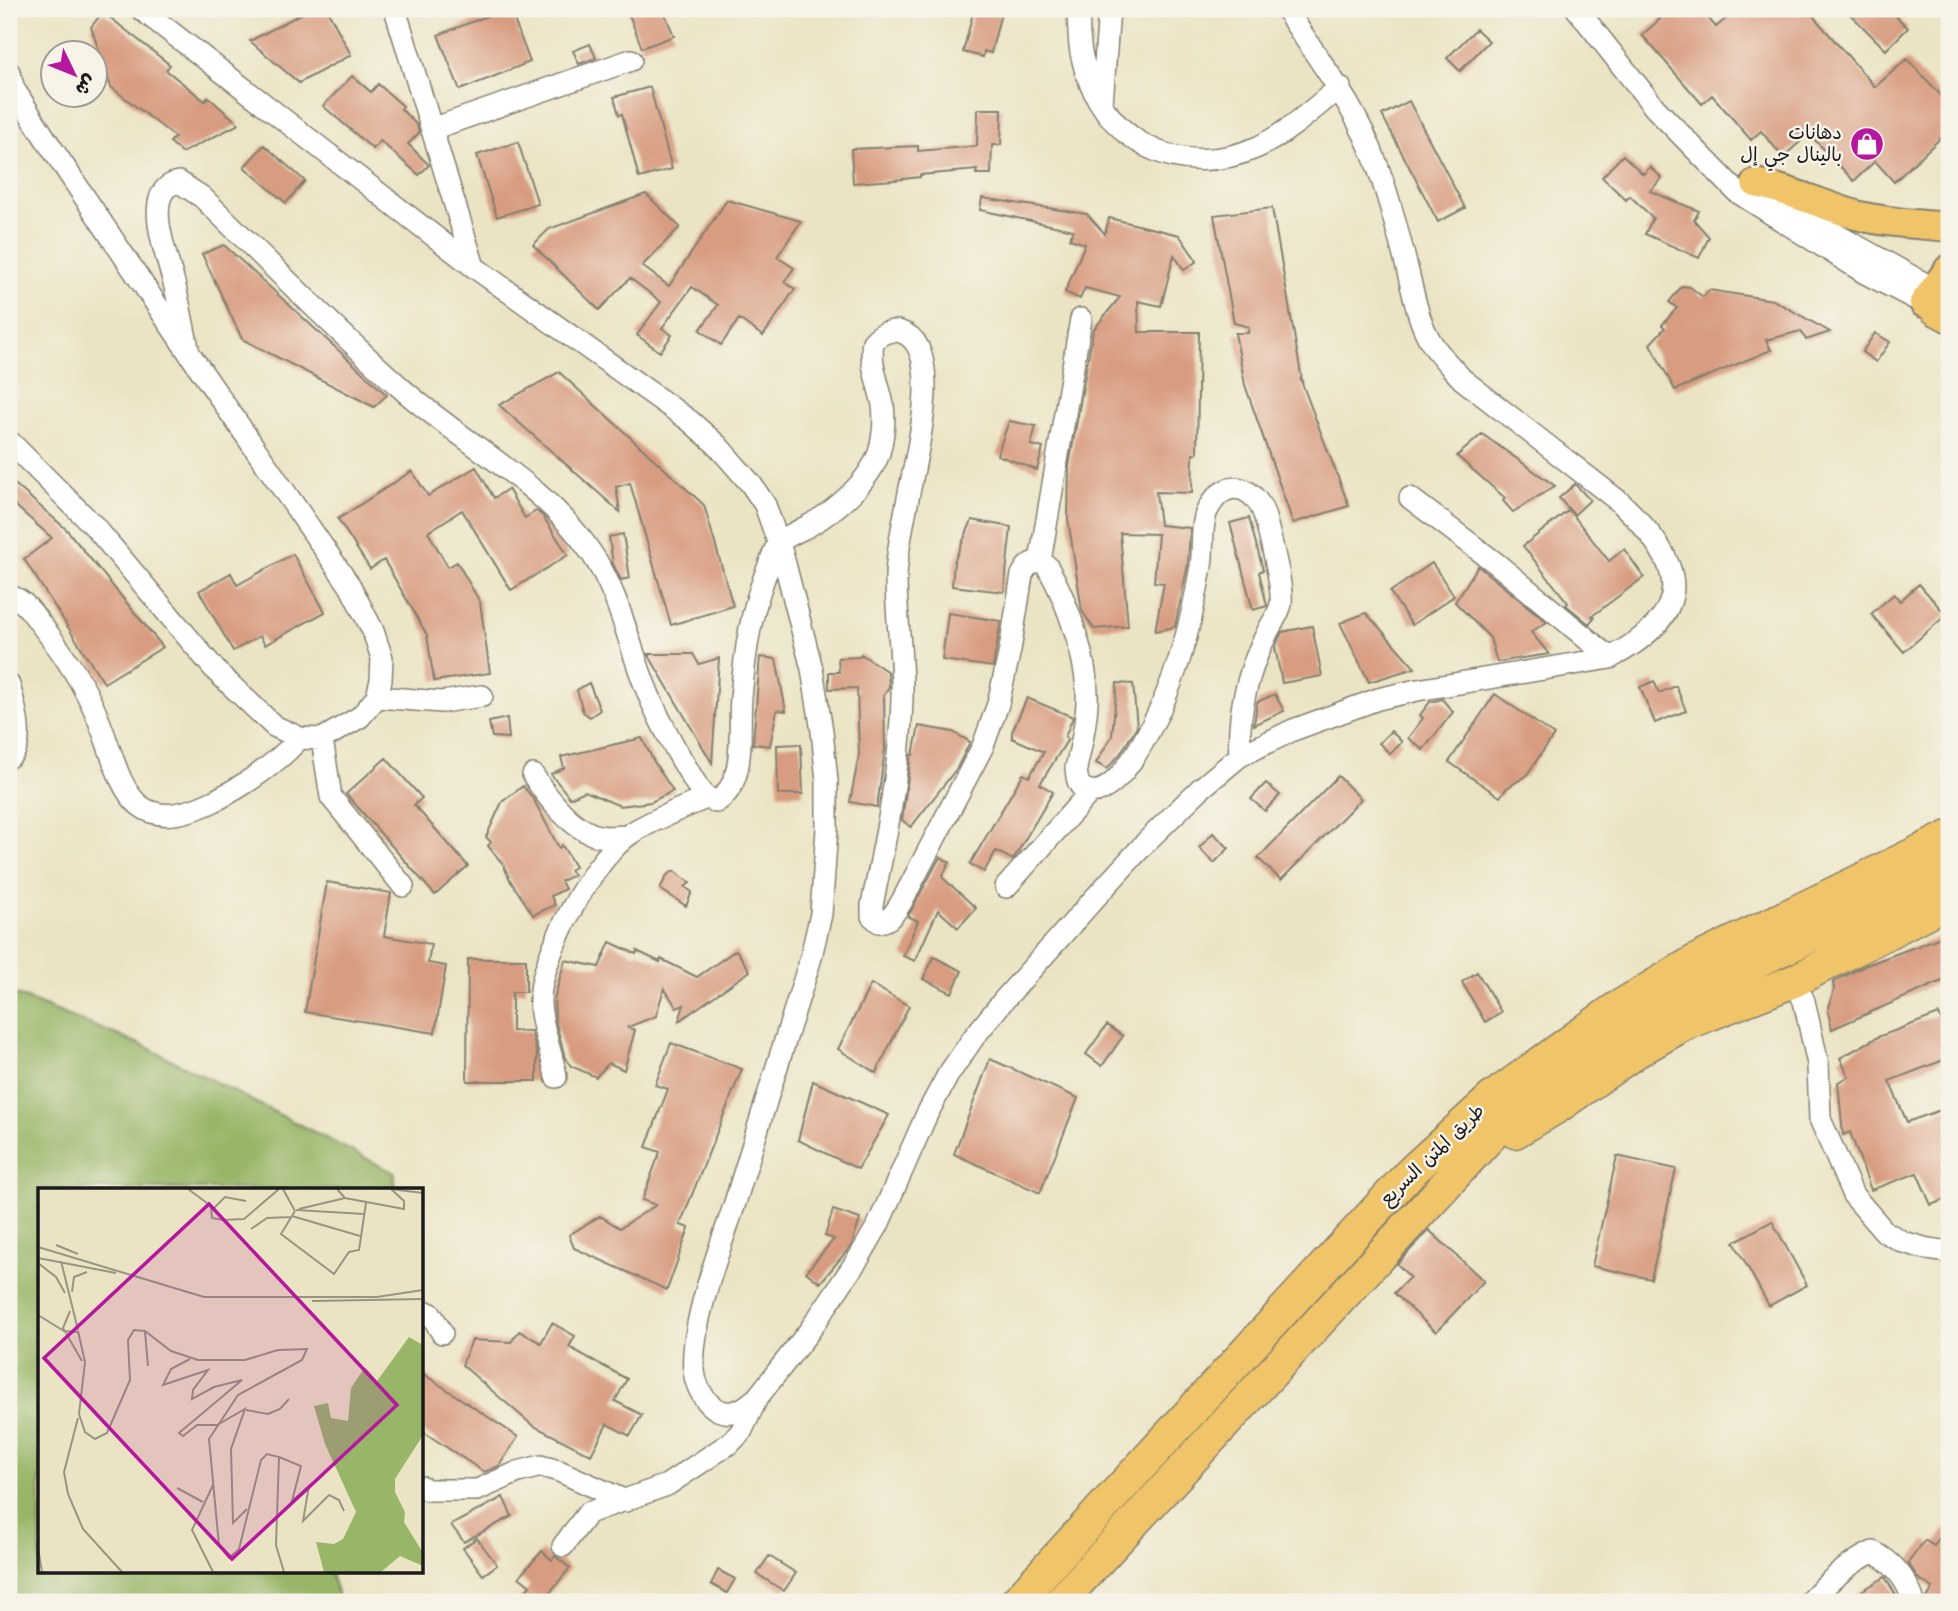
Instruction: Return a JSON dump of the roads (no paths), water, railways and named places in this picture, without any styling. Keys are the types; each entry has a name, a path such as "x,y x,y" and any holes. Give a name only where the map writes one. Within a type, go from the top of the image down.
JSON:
{"highway":[{"name":"طريق المتن السريع","path":"1016,1602 1410,1173 1492,1098 1615,1009 1697,960 1949,837"},
{"name":"طريق المتن السريع","path":"1060,1602 1498,1128 1546,1087 1611,1040 1693,991 1949,872"},
{"path":"1468,1160 1559,1107 1636,1052 1683,1025 1794,981 1949,901"}],"main road":[{"path":"1756,183 1777,187 1859,215 1949,227"}],"street":[{"path":"141,9 474,267 690,421 751,484 765,505 779,542 811,670 822,731 827,781 827,829 821,914 810,961 704,1298 695,1357 697,1385 703,1398 712,1406 724,1411 738,1411 757,1398"},
{"path":"395,9 474,267"},
{"path":"1078,9 1082,57 1101,104 1118,126 1142,145 1167,157 1210,159 1258,147 1282,133 1340,88"},
{"path":"1101,104 1109,9"},
{"path":"563,1546 588,1513 667,1486 730,1443 741,1432 757,1398 810,1330 860,1256 878,1225 927,1114 948,1076 974,1038 1036,963 1147,841 1200,789 1240,756 1293,730 1378,699 1610,657 1637,643 1658,625 1669,606 1674,583 1659,544 1643,524 1621,503 1489,401 1443,360 1430,340 1419,315 1393,215 1363,130 1340,88 1286,9"},
{"path":"1577,9 1655,108 1737,192 1865,273 1942,297"},
{"path":"432,129 631,60"},
{"path":"9,72 14,89 45,138 350,586 373,631 382,658 377,697 360,717 321,739 300,738 274,726 218,672 95,527 9,441"},
{"path":"1718,171 1756,183 1942,297"},
{"path":"189,353 163,245 158,210 164,191 170,184 179,182 202,197 403,390 519,479 573,530 593,555 609,586 654,706 680,756 706,798 716,802 733,786 735,776 744,670 756,598 779,542 826,516 846,499 878,455 883,432 883,408 872,361 873,342 889,331 906,334 916,345 923,362 924,406 896,575 902,670 901,727 887,832 872,905 872,916 879,922 888,919 902,901 983,746 998,704 1022,575 1026,567 1040,561 1047,566 1070,619 1079,650 1087,701 1076,768 1077,779 1081,788 1090,792 1099,791 1120,775 1136,755 1152,726 1186,636 1202,565 1205,515 1214,500 1223,493 1241,487 1257,500 1265,514 1281,607 1266,633 1248,681 1240,722 1240,756"},
{"path":"1040,561 1081,318"},
{"path":"1410,498 1497,564 1610,657"},
{"path":"9,596 25,604 79,677 95,710 126,793 147,810 161,814 178,814 205,805 259,775 300,738"},
{"path":"9,685 18,743 9,757"},
{"path":"377,697 442,702 482,696"},
{"path":"321,739 331,797 403,886"},
{"path":"533,775 551,803 587,832 601,837 627,836"},
{"path":"1006,887 1090,792"},
{"path":"556,1077 543,1027 540,1001 550,954 580,894 594,871 627,836 706,798"},
{"path":"1794,981 1804,1001 1818,1064 1820,1119 1853,1195 1885,1232 1903,1242 1949,1252"},
{"path":"424,1311 431,1314 442,1333"},
{"path":"424,1488 477,1490 518,1472 541,1466 559,1471 587,1486 626,1501"},
{"path":"1809,1602 1834,1578 1873,1552 1889,1562 1904,1579 1913,1602"}],"place":[{"name":"دهانات بالينال جي إل","path":"1867,144"}]}
